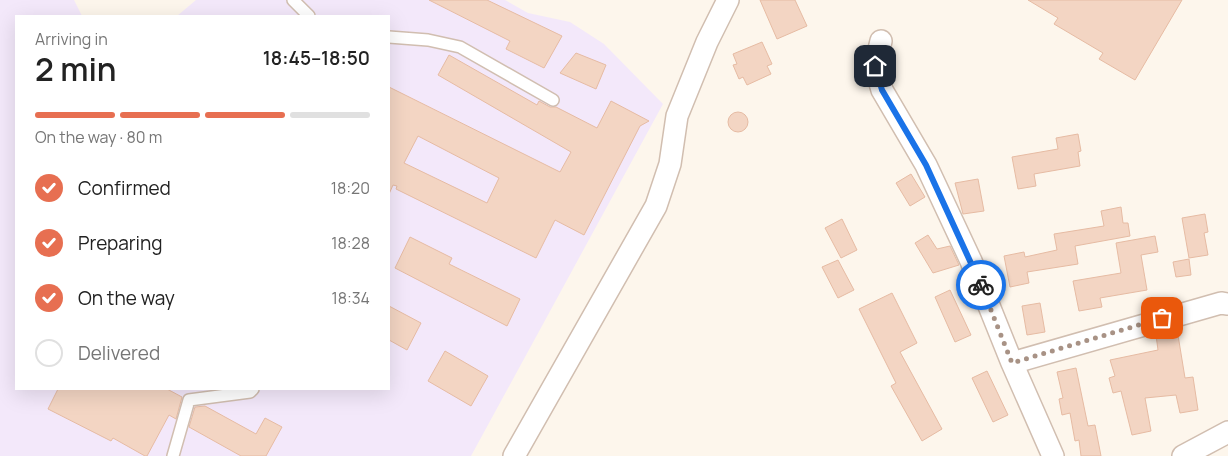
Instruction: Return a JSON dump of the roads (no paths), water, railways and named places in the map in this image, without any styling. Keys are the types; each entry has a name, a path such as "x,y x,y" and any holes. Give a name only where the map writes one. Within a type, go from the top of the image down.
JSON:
{"street":[{"path":"514,456 656,206 670,164 677,116 707,42 728,0"},
{"path":"881,41 875,66 882,90 926,165 971,261 1012,363 1053,456"},
{"path":"1012,363 1162,318 1221,303 1228,304"},
{"path":"1183,456 1228,432"}],"lane":[{"path":"293,0 308,15"},
{"path":"390,37 428,40 460,47 553,100"},
{"path":"173,456 189,400 250,392 252,390"}]}
